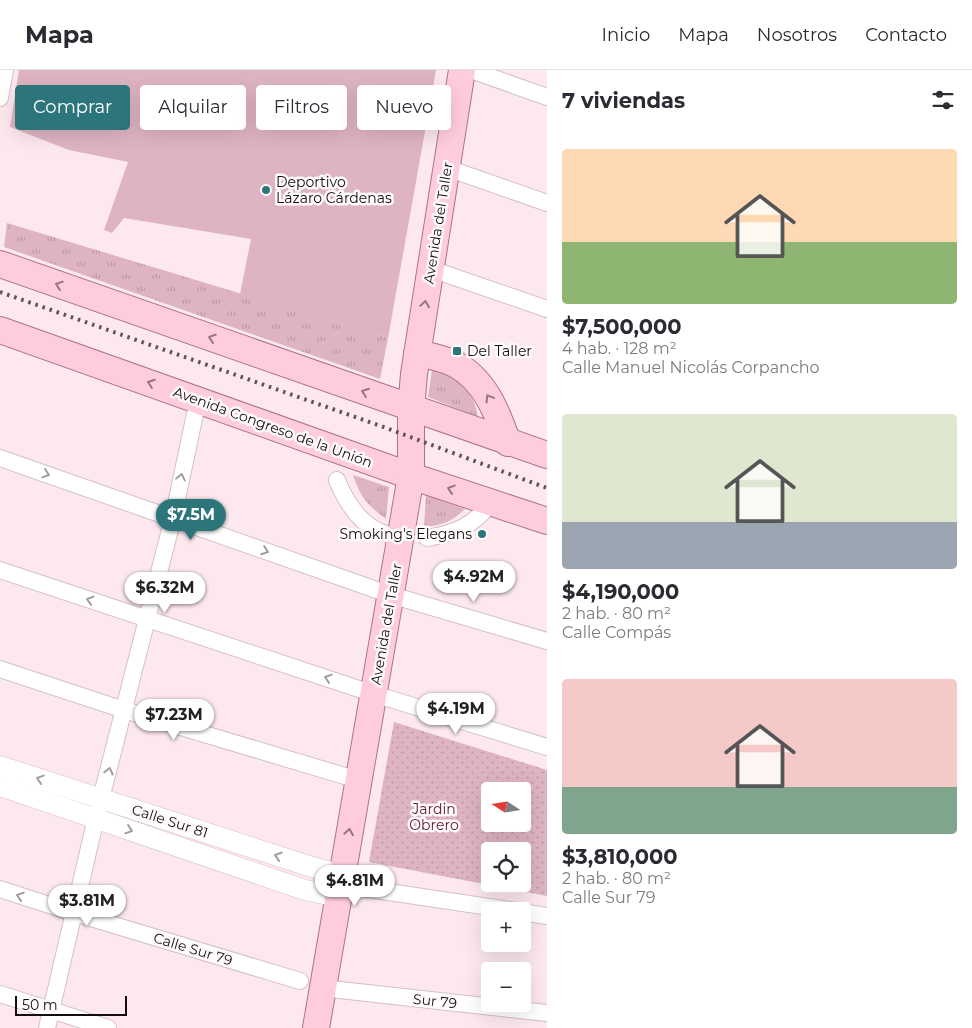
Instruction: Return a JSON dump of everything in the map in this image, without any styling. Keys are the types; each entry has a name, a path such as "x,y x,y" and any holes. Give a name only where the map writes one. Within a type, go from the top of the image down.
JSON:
{"main road":[{"name":"Avenida del Taller","path":"316,1028 311,985 347,887 358,780 411,476 411,409 417,352 462,70"},
{"path":"0,264 547,455"},
{"name":"Avenida Congreso de la Unión","path":"0,331 547,522"},
{"path":"417,352 454,364 480,384 491,401 508,442"}],"street":[{"path":"0,98 4,70"},
{"path":"471,70 547,97"},
{"path":"447,168 547,203"},
{"path":"431,269 547,309"},
{"path":"47,1028 99,809 173,518 198,400"},
{"path":"0,458 391,596 547,641"},
{"path":"337,480 355,513 377,530 401,538"},
{"path":"428,538 461,529 481,516 491,503"},
{"path":"0,570 374,694 547,747"},
{"path":"0,669 124,710 358,780"},
{"name":"Calle Sur 81","path":"0,766 99,809 305,890 347,887"},
{"name":"Calle Sur 81","path":"0,786 99,809"},
{"path":"347,887 481,906"},
{"name":"Calle Sur 79","path":"0,889 74,914 311,985"},
{"path":"531,913 547,916"},
{"name":"Sur 79","path":"311,985 547,1013"},
{"path":"0,994 108,1028"}],"green space":[{"name":"Deportivo Lázaro Cárdenas","path":"19,70 436,70 433,85 357,85 357,130 425,130 388,338 240,294 251,239 124,218 112,233 104,230 128,162 69,150 18,130 130,130 130,85 17,85"},
{"name":"Deportivo Lázaro Cárdenas","path":"15,95 15,129 10,127"},
{"path":"7,223 388,338 380,379 4,247"},
{"path":"433,363 456,379 468,392 476,407 478,417 428,397"},
{"path":"353,475 389,487 386,519 365,500"},
{"path":"426,495 465,509 446,522 424,527"},
{"name":"Jardin Obrero","path":"394,722 547,770 547,896 526,892 531,892 531,842 481,842 481,883 369,862"}],"railway":[{"path":"0,292 378,425 547,488"}],"place":[{"name":"Deportivo Lázaro Cárdenas","path":"266,190"},
{"name":"Del Taller","path":"457,351"},
{"name":"Smoking's Elegans","path":"482,534"}]}
